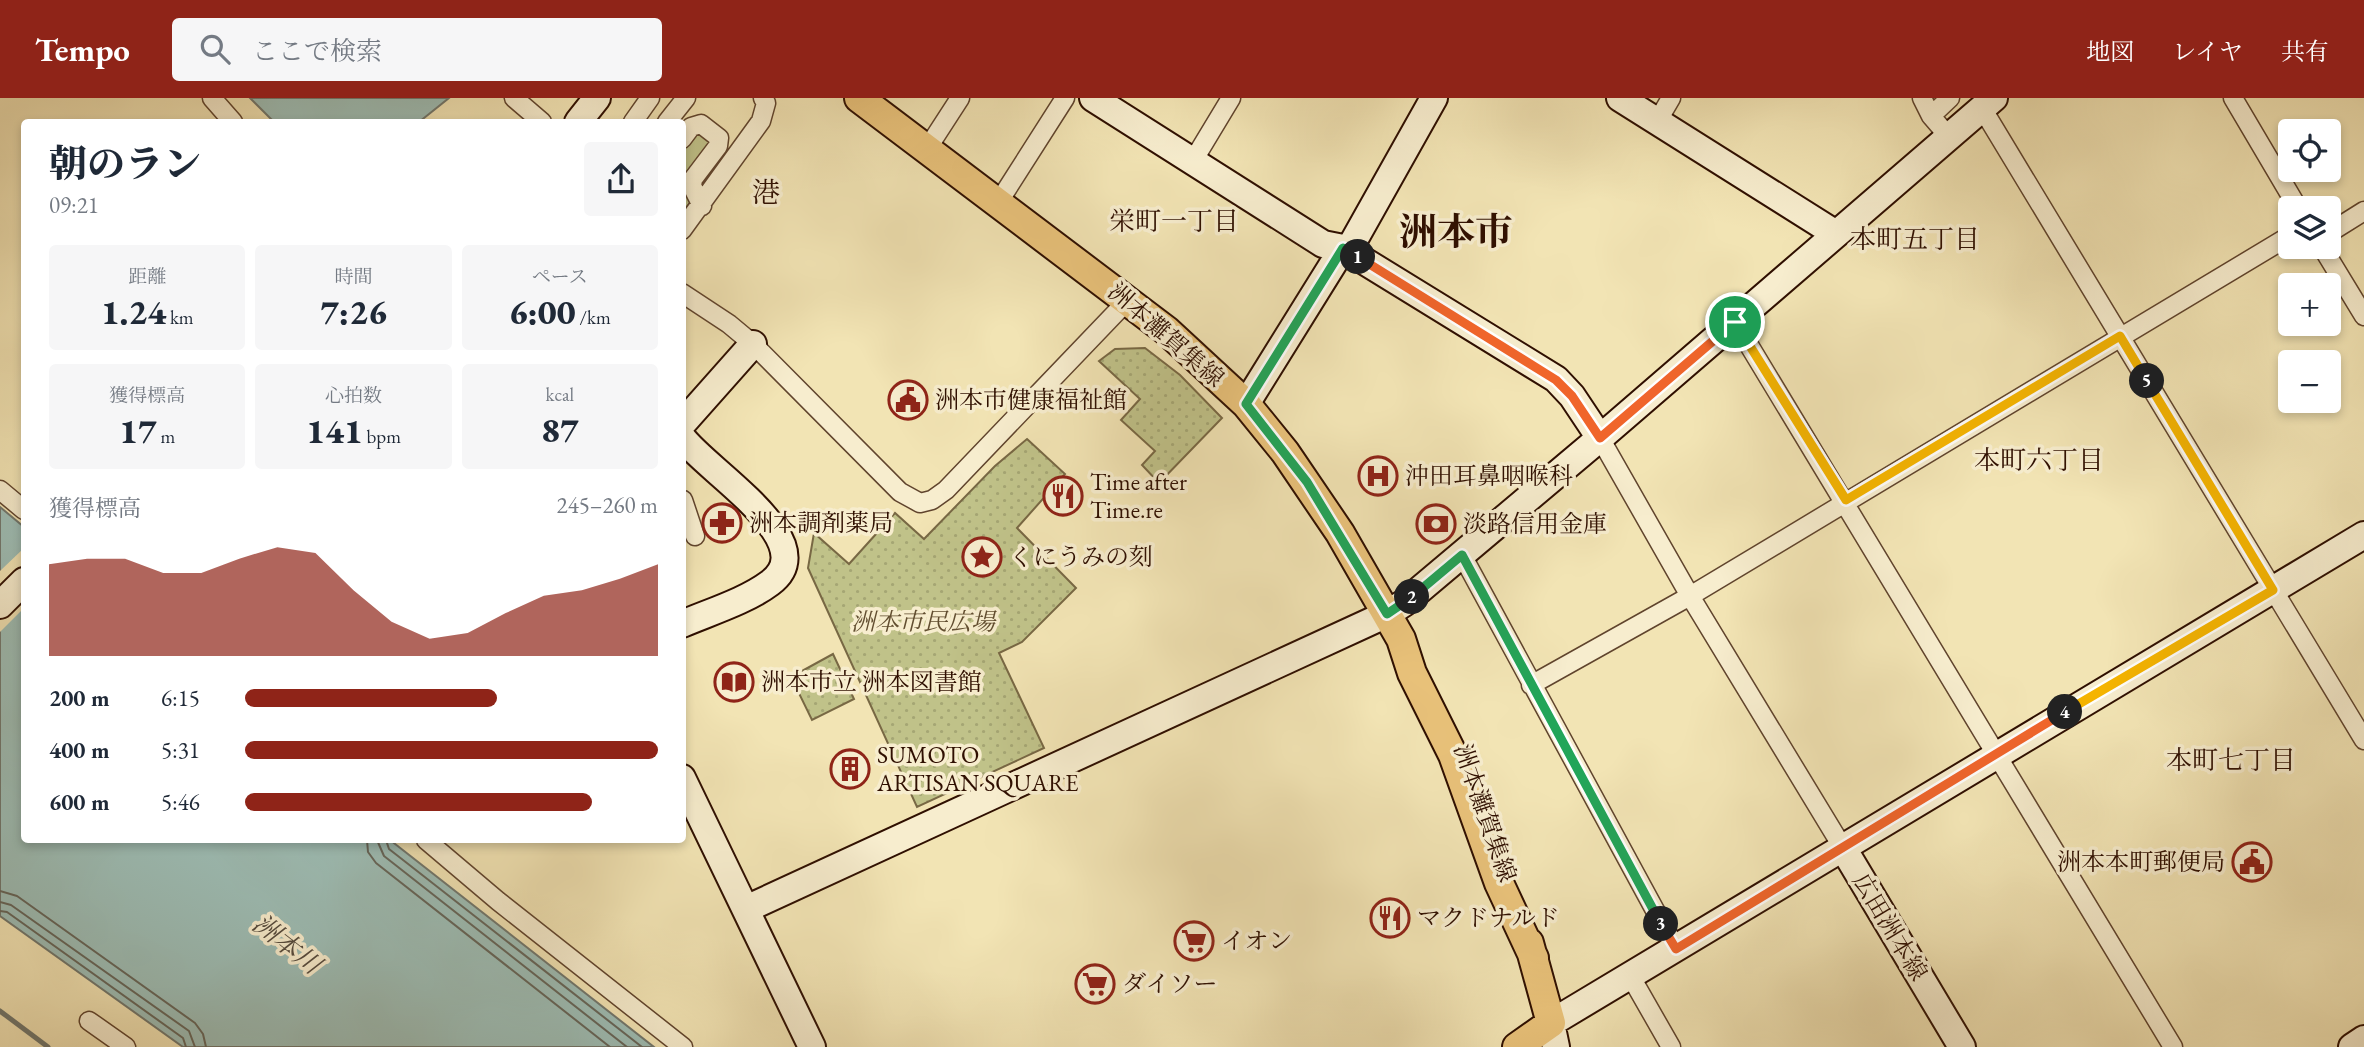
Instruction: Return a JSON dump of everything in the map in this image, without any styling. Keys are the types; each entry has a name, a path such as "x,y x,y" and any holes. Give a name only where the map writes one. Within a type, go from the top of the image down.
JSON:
{"main road":[{"name":"洲本灘賀集線","path":"859,98 1128,300 1246,404 1313,492 1401,639 1412,673 1453,755 1499,883 1534,958 1553,1035"},
{"path":"1517,1047 1553,1035"}],"street":[{"path":"212,98 230,119"},
{"path":"514,98 538,119"},
{"path":"580,119 597,98"},
{"path":"635,119 650,98"},
{"path":"669,119 686,98"},
{"path":"686,225 761,121 766,103 763,98"},
{"path":"927,149 960,98"},
{"path":"998,203 1065,98"},
{"path":"1093,98 1324,244 1345,249 1556,380 1572,396 1600,438 1690,596 1843,848 1996,753 2364,535"},
{"path":"1192,161 1231,98"},
{"path":"1246,404 1345,249 1434,98"},
{"path":"1620,98 1836,234"},
{"path":"1657,122 1671,98"},
{"path":"1922,98 1931,116 1949,136"},
{"path":"1931,116 1950,98"},
{"path":"2233,98 2291,196"},
{"path":"746,909 1387,614 1462,555 1600,438 1988,103 2120,336 2364,740"},
{"path":"686,134 691,127 701,124 719,138 718,146 693,179 692,186 702,206"},
{"path":"2341,225 2364,211"},
{"path":"1531,685 1690,596 2278,243"},
{"path":"2329,259 2364,316"},
{"path":"686,296 753,344 901,492 920,503 932,500 946,490 1128,300"},
{"path":"1735,322 1846,500 2173,1047"},
{"path":"686,419 753,344"},
{"path":"686,441 774,526 785,553 780,575 767,586 686,622"},
{"path":"0,490 21,508"},
{"path":"686,508 695,537"},
{"path":"1462,555 1676,949"},
{"path":"0,605 21,584"},
{"path":"686,786 812,1047"},
{"path":"430,843 498,901 683,1047"},
{"name":"広田洲本線","path":"1553,1035 1631,977 1843,848 1962,1047"},
{"path":"1631,977 1671,1047"},
{"path":"89,1021 126,1047"},
{"path":"2352,1047 2364,1039"}],"green space":[{"path":"700,133 711,141 692,201 686,208 686,146"},
{"path":"1145,348 1180,375 1222,418 1159,483 1142,465 1155,451 1121,420 1140,399 1099,361 1115,349"},
{"name":"洲本市民広場","path":"1027,439 1065,474 1017,528 1076,588 1022,642 999,653 1044,748 917,807 808,568 814,533 849,564 895,513 924,539 995,466"},
{"path":"833,654 854,699 812,720 791,677"}],"water":[{"path":"250,98 449,98 423,119 271,119"},
{"name":"洲本川","path":"0,507 21,524 21,843 394,843 654,1047 183,1047 0,916"}],"pier":[{"path":"21,551 21,611 0,632 0,571"}],"waterway":[{"path":"0,1011 48,1047"}],"place":[{"name":"洲本市健康福祉館","path":"908,400"},
{"name":"沖田耳鼻咽喉科","path":"1378,476"},
{"name":"Time after Time.re","path":"1063,496"},
{"name":"洲本調剤薬局","path":"722,523"},
{"name":"淡路信用金庫","path":"1436,524"},
{"name":"くにうみの刻","path":"982,557"},
{"name":"洲本市立 洲本図書館","path":"734,682"},
{"name":"SUMOTO ARTISAN SQUARE","path":"850,769"},
{"name":"洲本本町郵便局","path":"2252,862"},
{"name":"マクドナルド","path":"1390,918"},
{"name":"イオン","path":"1194,941"},
{"name":"ダイソー","path":"1095,984"}],"district":[{"name":"港","path":"766,192"},
{"name":"栄町一丁目","path":"1174,221"},
{"name":"洲本市","path":"1456,232"},
{"name":"本町五丁目","path":"1915,239"},
{"name":"本町六丁目","path":"2039,460"},
{"name":"本町七丁目","path":"2231,760"}],"route":[{"path":"1343,248 1556,380 1572,396 1600,438 1735,322 1846,500 2120,336 2273,590 1996,753 1676,949 1462,555 1387,614 1307,482 1246,404 1343,248"}]}
